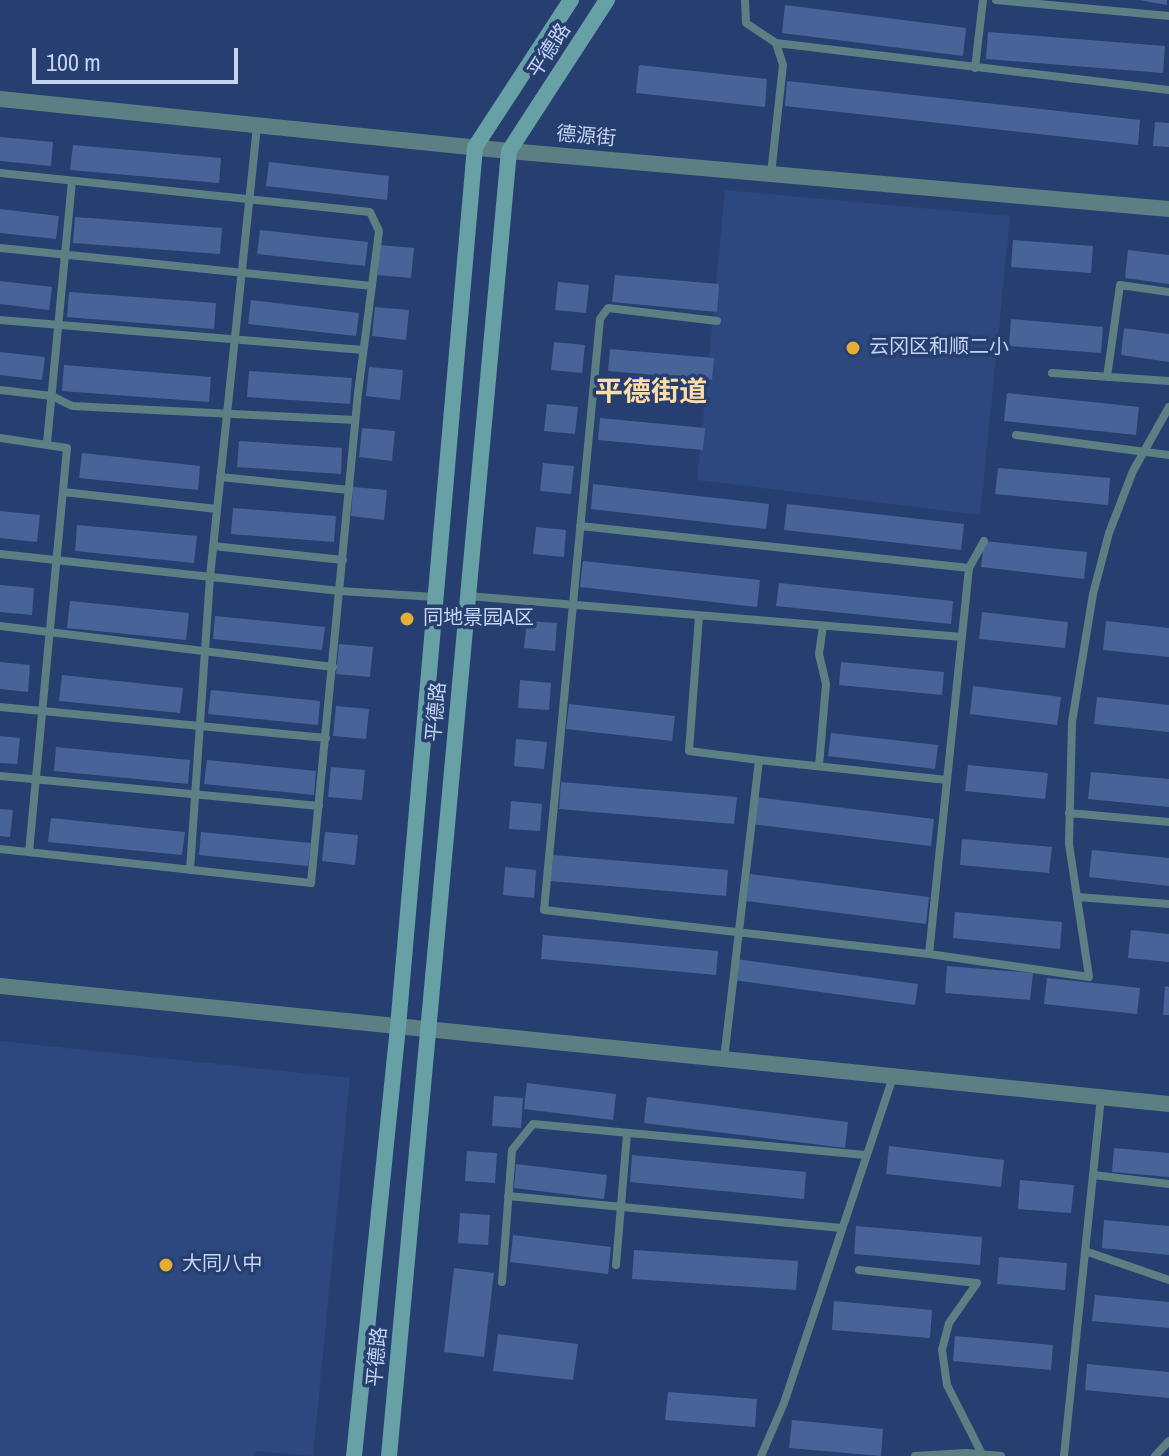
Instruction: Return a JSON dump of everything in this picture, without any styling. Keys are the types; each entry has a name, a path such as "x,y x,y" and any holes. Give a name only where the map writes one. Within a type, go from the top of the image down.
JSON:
{"main road":[{"name":"平德路","path":"354,1456 398,1027 475,147 571,0"},
{"name":"平德路","path":"389,1456 509,151 607,0"}],"street":[{"name":"德源街","path":"0,99 509,151 1169,209"},
{"path":"0,986 1169,1104"}],"lane":[{"path":"745,0 746,23 776,43 1169,90"},
{"path":"975,68 983,0"},
{"path":"996,0 1169,16"},
{"path":"771,174 783,65 776,43"},
{"path":"190,870 210,577 257,126"},
{"path":"0,173 370,212 379,231 355,420 311,883 0,849"},
{"path":"47,443 72,181"},
{"path":"0,248 372,286"},
{"path":"1107,377 1120,285 1169,292"},
{"path":"717,321 608,308 600,319 544,910 929,954 1089,977 1069,844 1072,722 1093,594 1109,533 1144,450 1169,407"},
{"path":"0,320 233,342 363,350"},
{"path":"1052,373 1169,381"},
{"path":"0,390 52,396 72,406 226,416 244,412 355,420"},
{"path":"1016,435 1169,455"},
{"path":"0,438 67,448 29,852"},
{"path":"220,477 349,490"},
{"path":"63,492 217,509"},
{"path":"580,526 969,568"},
{"path":"929,954 969,568 984,541"},
{"path":"213,546 343,560"},
{"path":"0,554 340,591 435,597"},
{"path":"468,596 962,637"},
{"path":"699,616 689,751 947,780"},
{"path":"0,626 333,667"},
{"path":"819,766 826,684 819,654 823,626"},
{"path":"0,707 326,738"},
{"path":"724,1060 759,760"},
{"path":"0,776 319,806"},
{"path":"1069,813 1169,822"},
{"path":"1077,897 1169,904"},
{"path":"761,1456 784,1403 893,1077"},
{"path":"1064,1456 1101,1097"},
{"path":"502,1282 512,1150 533,1124 865,1155"},
{"path":"616,1265 627,1134"},
{"path":"1093,1175 1169,1184"},
{"path":"508,1196 841,1228"},
{"path":"1085,1251 1169,1280"},
{"path":"859,1270 977,1283 949,1323 942,1350 947,1385 983,1455"},
{"path":"1155,1456 1169,1441"},
{"path":"915,1456 1001,1456"}],"shaded area":[{"name":"云冈区和顺二小","path":"725,190 1010,216 980,515 697,480"},
{"name":"大同八中","path":"0,1041 350,1078 313,1456 256,1451 255,1456 0,1456"}],"building":[{"path":"1139,0 1167,0 1167,5"},
{"path":"785,5 966,28 963,56 782,33"},
{"path":"988,32 1165,46 1163,73 986,59"},
{"path":"639,65 767,79 765,107 636,93"},
{"path":"787,81 1140,120 1138,145 785,106"},
{"path":"1155,122 1169,123 1169,147 1153,146"},
{"path":"0,137 53,142 51,166 0,161"},
{"path":"73,145 221,158 219,183 70,170"},
{"path":"269,162 389,176 387,200 266,186"},
{"path":"0,209 59,216 56,239 0,233"},
{"path":"75,217 222,228 220,254 73,243"},
{"path":"260,230 368,242 365,266 257,254"},
{"path":"1013,240 1093,246 1091,273 1011,267"},
{"path":"380,245 414,248 411,278 377,275"},
{"path":"1128,250 1169,255 1169,284 1125,278"},
{"path":"615,275 719,284 717,312 612,302"},
{"path":"0,281 52,287 49,310 0,304"},
{"path":"558,282 589,285 586,313 555,310"},
{"path":"69,292 216,303 214,329 67,317"},
{"path":"251,300 359,313 356,336 248,324"},
{"path":"375,307 409,310 406,340 372,336"},
{"path":"1011,319 1103,327 1101,353 1009,346"},
{"path":"1124,328 1169,334 1169,362 1121,355"},
{"path":"554,342 585,345 582,373 551,370"},
{"path":"610,349 714,358 712,380 608,371"},
{"path":"0,352 45,357 42,380 0,375"},
{"path":"64,365 211,377 209,402 62,391"},
{"path":"369,367 403,370 400,400 366,396"},
{"path":"249,371 352,378 350,404 247,397"},
{"path":"1007,393 1139,407 1136,435 1004,421"},
{"path":"547,404 578,407 575,434 544,431"},
{"path":"600,418 705,428 703,450 598,440"},
{"path":"362,428 395,431 392,461 359,457"},
{"path":"239,441 342,448 341,474 237,467"},
{"path":"82,453 200,466 198,490 79,478"},
{"path":"543,463 574,466 571,494 540,491"},
{"path":"998,468 1110,478 1108,505 995,494"},
{"path":"593,484 769,504 766,529 591,509"},
{"path":"353,487 387,490 384,520 351,516"},
{"path":"787,504 964,524 961,550 784,530"},
{"path":"233,508 336,516 334,542 231,534"},
{"path":"0,511 40,515 37,542 0,538"},
{"path":"77,525 197,536 194,563 75,551"},
{"path":"536,527 566,530 564,557 533,554"},
{"path":"984,541 1087,552 1084,579 981,567"},
{"path":"583,561 760,580 757,607 580,587"},
{"path":"779,583 953,601 951,624 776,606"},
{"path":"0,585 34,588 32,615 0,612"},
{"path":"70,601 189,613 186,640 67,628"},
{"path":"982,612 1068,622 1065,648 979,639"},
{"path":"215,616 325,627 322,650 213,639"},
{"path":"527,621 557,623 555,651 524,648"},
{"path":"1106,621 1169,628 1169,657 1103,650"},
{"path":"339,644 373,647 370,677 336,674"},
{"path":"0,662 30,665 28,692 0,689"},
{"path":"841,662 944,672 942,695 839,685"},
{"path":"62,675 183,688 180,713 59,701"},
{"path":"520,680 551,683 549,710 518,708"},
{"path":"973,686 1061,697 1057,725 970,714"},
{"path":"211,690 320,701 318,725 208,714"},
{"path":"1097,697 1169,705 1169,732 1094,724"},
{"path":"569,704 675,716 672,741 566,729"},
{"path":"336,706 369,709 366,739 333,736"},
{"path":"831,733 938,745 935,769 828,756"},
{"path":"0,736 20,738 17,764 0,763"},
{"path":"516,739 547,742 544,769 514,766"},
{"path":"56,747 190,760 188,784 54,771"},
{"path":"207,760 316,771 314,795 204,784"},
{"path":"968,765 1048,773 1045,799 965,791"},
{"path":"331,767 365,770 362,800 328,797"},
{"path":"1091,772 1169,779 1169,807 1088,799"},
{"path":"561,782 737,797 734,824 559,809"},
{"path":"755,797 934,819 931,846 751,824"},
{"path":"511,801 542,804 540,831 509,829"},
{"path":"0,809 13,810 10,837 0,836"},
{"path":"51,818 185,832 182,855 48,842"},
{"path":"201,832 311,843 308,866 199,855"},
{"path":"325,832 358,835 355,865 322,861"},
{"path":"962,839 1052,847 1049,873 960,865"},
{"path":"1092,850 1169,858 1169,886 1089,877"},
{"path":"553,855 728,870 726,896 550,881"},
{"path":"505,867 536,870 534,898 503,895"},
{"path":"750,874 929,897 926,924 746,901"},
{"path":"955,912 1062,922 1060,949 953,938"},
{"path":"1131,930 1169,934 1169,962 1128,958"},
{"path":"543,935 718,951 716,975 541,959"},
{"path":"736,959 918,984 915,1005 733,980"},
{"path":"947,966 1033,973 1030,1000 945,993"},
{"path":"1047,978 1140,988 1137,1014 1044,1004"},
{"path":"1165,986 1169,987 1169,1015 1163,1015"},
{"path":"527,1083 616,1094 613,1120 524,1109"},
{"path":"494,1096 523,1098 521,1128 492,1126"},
{"path":"647,1097 848,1122 845,1148 644,1123"},
{"path":"889,1146 1004,1160 1001,1187 886,1174"},
{"path":"1114,1148 1169,1153 1169,1177 1112,1172"},
{"path":"467,1151 497,1153 495,1183 465,1181"},
{"path":"632,1155 806,1172 804,1199 630,1182"},
{"path":"516,1164 607,1175 604,1199 514,1188"},
{"path":"1020,1180 1074,1185 1071,1213 1018,1209"},
{"path":"460,1213 490,1215 488,1245 458,1243"},
{"path":"1104,1220 1169,1226 1169,1255 1102,1248"},
{"path":"856,1226 982,1237 980,1265 854,1254"},
{"path":"513,1235 611,1247 608,1274 510,1262"},
{"path":"634,1250 798,1261 796,1290 632,1279"},
{"path":"999,1257 1067,1263 1065,1290 997,1284"},
{"path":"454,1268 494,1273 484,1357 444,1352"},
{"path":"1095,1295 1169,1302 1169,1328 1092,1321"},
{"path":"834,1301 932,1310 930,1338 832,1330"},
{"path":"498,1334 578,1344 573,1380 493,1371"},
{"path":"955,1336 1053,1345 1051,1370 953,1361"},
{"path":"1087,1364 1169,1372 1169,1398 1085,1390"},
{"path":"668,1392 757,1399 755,1427 665,1420"},
{"path":"792,1420 883,1429 881,1456 789,1448"}],"place":[{"name":"云冈区和顺二小","path":"853,348"},
{"name":"同地景园A区","path":"407,619"},
{"name":"大同八中","path":"166,1265"}],"district":[{"name":"平德街道","path":"651,393"}]}
